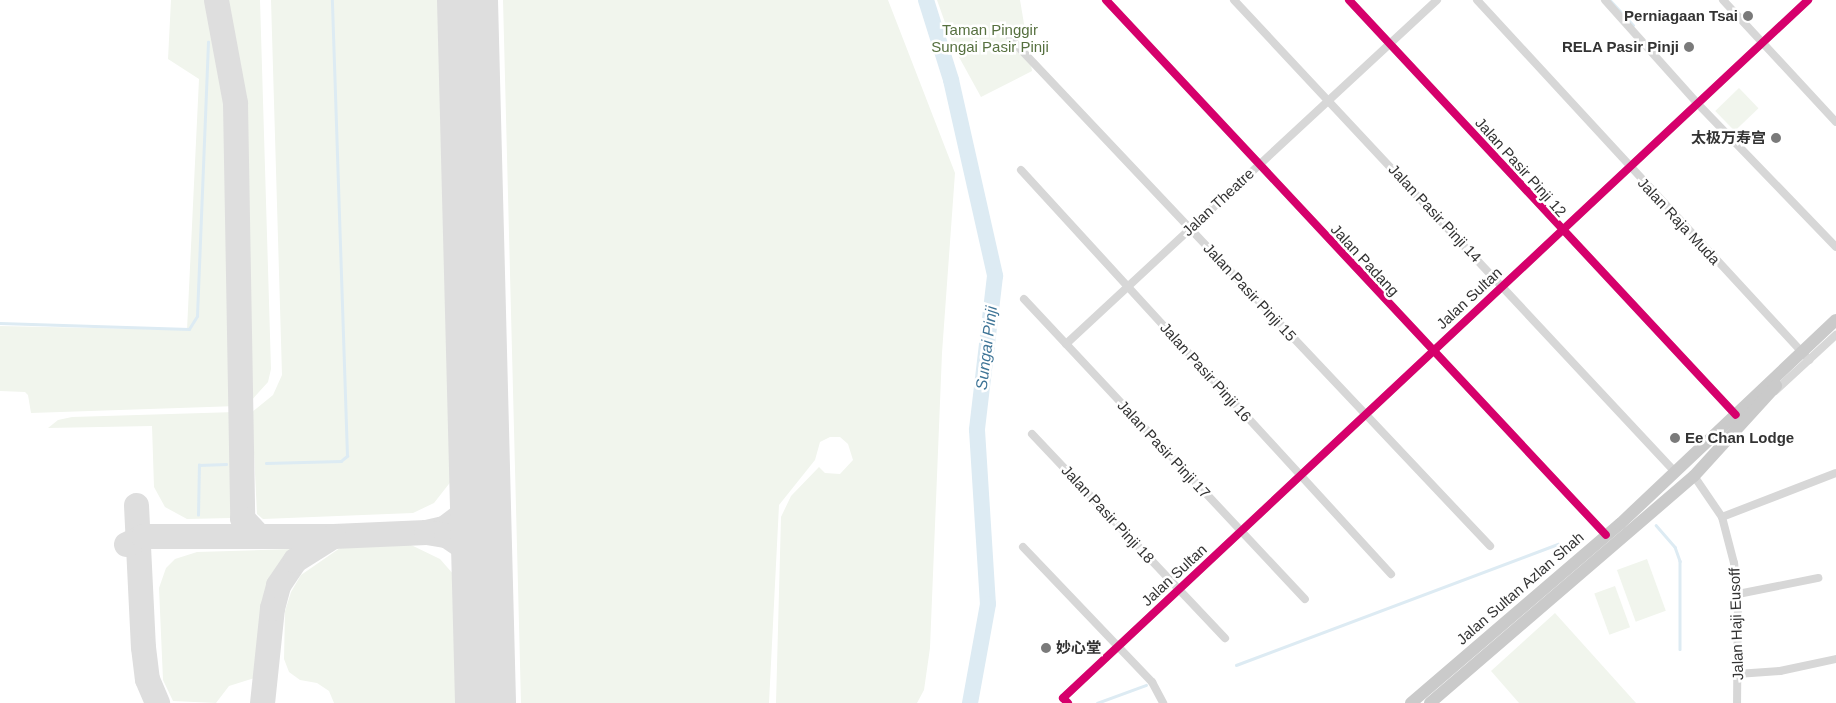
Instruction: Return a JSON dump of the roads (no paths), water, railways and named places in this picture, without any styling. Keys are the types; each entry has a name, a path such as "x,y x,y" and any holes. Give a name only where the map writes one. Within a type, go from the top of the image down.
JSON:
{"main road":[{"name":"Jalan Sultan Azlan Shah","path":"1430,703 1694,476 1836,320"},
{"name":"Jalan Sultan Azlan Shah","path":"1410,703 1620,524 1736,415 1805,356"},
{"path":"1620,524 1688,475 1694,476 1693,470 1736,415"}],"street":[{"name":"Jalan Padang","path":"1106,0 1258,166 1606,535"},
{"name":"Jalan Pasir Pinji 14","path":"1234,0 1503,285 1674,472"},
{"name":"Jalan Pasir Pinji 12","path":"1349,0 1561,231 1736,415"},
{"name":"Jalan Theatre","path":"1066,344 1391,45 1437,0"},
{"name":"Jalan Raja Muda","path":"1477,0 1805,356"},
{"path":"1605,0 1697,103 1836,247"},
{"path":"1723,0 1836,122"},
{"name":"Jalan Sultan","path":"1065,700 1117,646 1808,0"},
{"name":"Jalan Pasir Pinji 15","path":"1010,38 1490,546"},
{"name":"Jalan Pasir Pinji 16","path":"1021,170 1391,574"},
{"name":"Jalan Pasir Pinji 17","path":"1024,299 1305,599"},
{"path":"1805,356 1836,335"},
{"name":"Jalan Pasir Pinji 18","path":"1032,434 1225,638"},
{"path":"1722,517 1836,473"},
{"name":"Jalan Haji Eusoff","path":"1694,476 1722,517 1729,540 1738,594 1737,703"},
{"path":"1023,547 1159,690 1163,703"},
{"path":"1738,594 1818,578"},
{"path":"1737,674 1780,671 1836,659"}],"waterway":[{"path":"266,463 341,461 347,456 332,0"},
{"name":"Sungai Pinji","path":"926,0 951,80 995,276 977,430 988,604 970,703"},
{"path":"1610,0 1633,25"},
{"path":"0,323 189,329 197,316 208,42"},
{"path":"198,515 199,465 226,464"},
{"path":"1656,525 1675,547 1680,561 1680,649"},
{"path":"1236,665 1558,544"},
{"path":"1097,703 1146,685"}],"place":[{"name":"Perniagaan Tsai","path":"1748,16"},
{"name":"RELA Pasir Pinji","path":"1689,47"},
{"name":"太极万寿宫","path":"1776,138"},
{"name":"Ee Chan Lodge","path":"1675,438"},
{"name":"妙心堂","path":"1046,648"}],"park label":[{"name":"Taman Pinggir Sungai Pasir Pinji","path":"990,38"}]}
